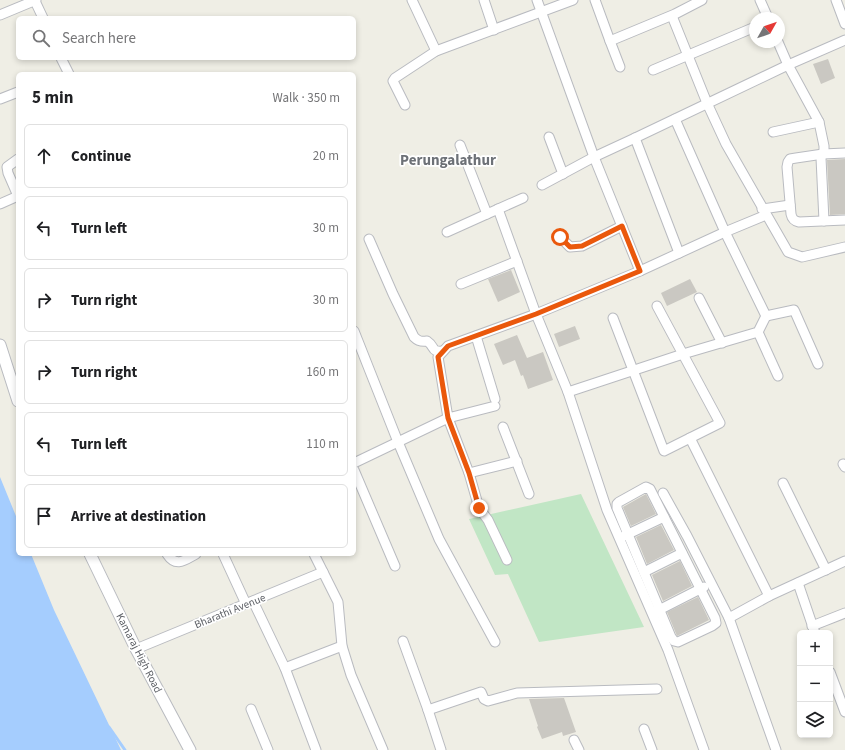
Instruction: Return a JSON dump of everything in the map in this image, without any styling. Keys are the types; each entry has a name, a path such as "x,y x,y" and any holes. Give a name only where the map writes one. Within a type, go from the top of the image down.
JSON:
{"street":[{"path":"0,15 36,0 42,16"},
{"path":"412,0 436,51"},
{"path":"484,0 494,30"},
{"path":"537,0 594,157 640,271"},
{"path":"405,106 395,85 395,78 436,51 573,0"},
{"path":"595,0 620,67"},
{"path":"610,41 672,16 702,0"},
{"path":"760,0 765,12"},
{"path":"836,0 845,24"},
{"path":"672,16 707,104 726,144 788,252 802,257 845,247"},
{"path":"653,70 749,30"},
{"path":"542,185 594,157 788,65 845,40"},
{"path":"781,48 788,65 819,122 824,146 821,158 824,221"},
{"path":"62,60 68,72"},
{"path":"0,99 16,93"},
{"path":"675,119 725,232 766,316"},
{"path":"774,132 819,122"},
{"path":"549,137 563,174"},
{"path":"635,138 679,253"},
{"path":"460,145 487,214"},
{"path":"845,153 823,154 790,159 787,167 792,218 799,222 845,220"},
{"path":"16,160 7,167 16,191"},
{"path":"0,204 16,197"},
{"path":"447,232 523,198"},
{"path":"507,560 488,520 479,508 469,473 448,418 438,357 448,346 536,314 640,271 725,232 764,212 790,205"},
{"path":"498,210 536,314 568,392 607,510 619,538 656,612 671,638 676,642 712,626 716,623 715,618 650,489 646,487 619,502 617,504 617,508 644,572 656,612 668,650 704,750"},
{"path":"560,237 570,247 582,246 622,226"},
{"path":"369,239 414,337 418,341 427,341 431,344 433,349 437,351 443,351"},
{"path":"461,284 517,261"},
{"path":"699,298 722,343"},
{"path":"613,318 664,451 720,423 657,306"},
{"path":"766,316 794,310 818,364"},
{"path":"568,392 683,354 758,332 766,316"},
{"path":"758,332 778,376"},
{"path":"356,336 398,442 439,539 495,642"},
{"path":"356,462 448,418 495,402 476,336"},
{"path":"0,345 16,395"},
{"path":"503,427 529,494"},
{"path":"690,438 769,596"},
{"path":"469,473 517,461"},
{"path":"356,475 395,566"},
{"path":"783,483 826,570"},
{"path":"663,493 729,618 776,750"},
{"path":"619,538 664,517"},
{"path":"644,572 682,553"},
{"name":"Kamaraj High Road","path":"91,556 136,649 190,750"},
{"path":"168,556 171,560 176,562 184,561 193,556"},
{"path":"224,556 285,668 316,750"},
{"path":"315,556 338,602 342,646 351,675 383,750"},
{"path":"729,618 769,596 845,561"},
{"name":"Bharathi Avenue","path":"136,649 323,572"},
{"path":"656,612 710,583"},
{"path":"798,583 814,629 845,613"},
{"path":"403,642 441,750"},
{"path":"285,668 342,646"},
{"path":"833,680 845,712"},
{"path":"428,710 481,692 484,699 488,701 517,693 657,689"},
{"path":"251,710 268,750"},
{"path":"644,729 652,750"},
{"path":"574,740 579,750"}],"green space":[{"path":"581,494 644,627 539,642 508,574 495,575 469,519"}],"water":[{"path":"0,477 16,516 16,556 32,556 54,610 121,750 0,750"}],"building":[{"path":"828,59 835,78 821,84 813,64"},
{"path":"845,159 845,214 830,215 827,160"},
{"path":"511,270 520,292 498,302 488,279"},
{"path":"690,279 697,292 667,306 661,293"},
{"path":"575,326 580,339 559,347 554,334"},
{"path":"517,335 527,358 543,352 553,380 528,389 515,360 503,365 494,344"},
{"path":"646,494 656,514 631,526 623,507"},
{"path":"661,525 674,550 647,564 636,537"},
{"path":"680,561 692,586 663,601 652,575"},
{"path":"698,597 709,620 677,636 667,612"},
{"path":"564,698 576,732 563,736 562,732 542,739 529,699"}],"waterway":[{"path":"109,727 125,750"}],"district":[{"name":"Perungalathur","path":"448,160"}],"route":[{"path":"479,508 469,473 448,418 438,357 448,346 536,314 640,271 622,226 582,246 570,247 560,237"}]}
